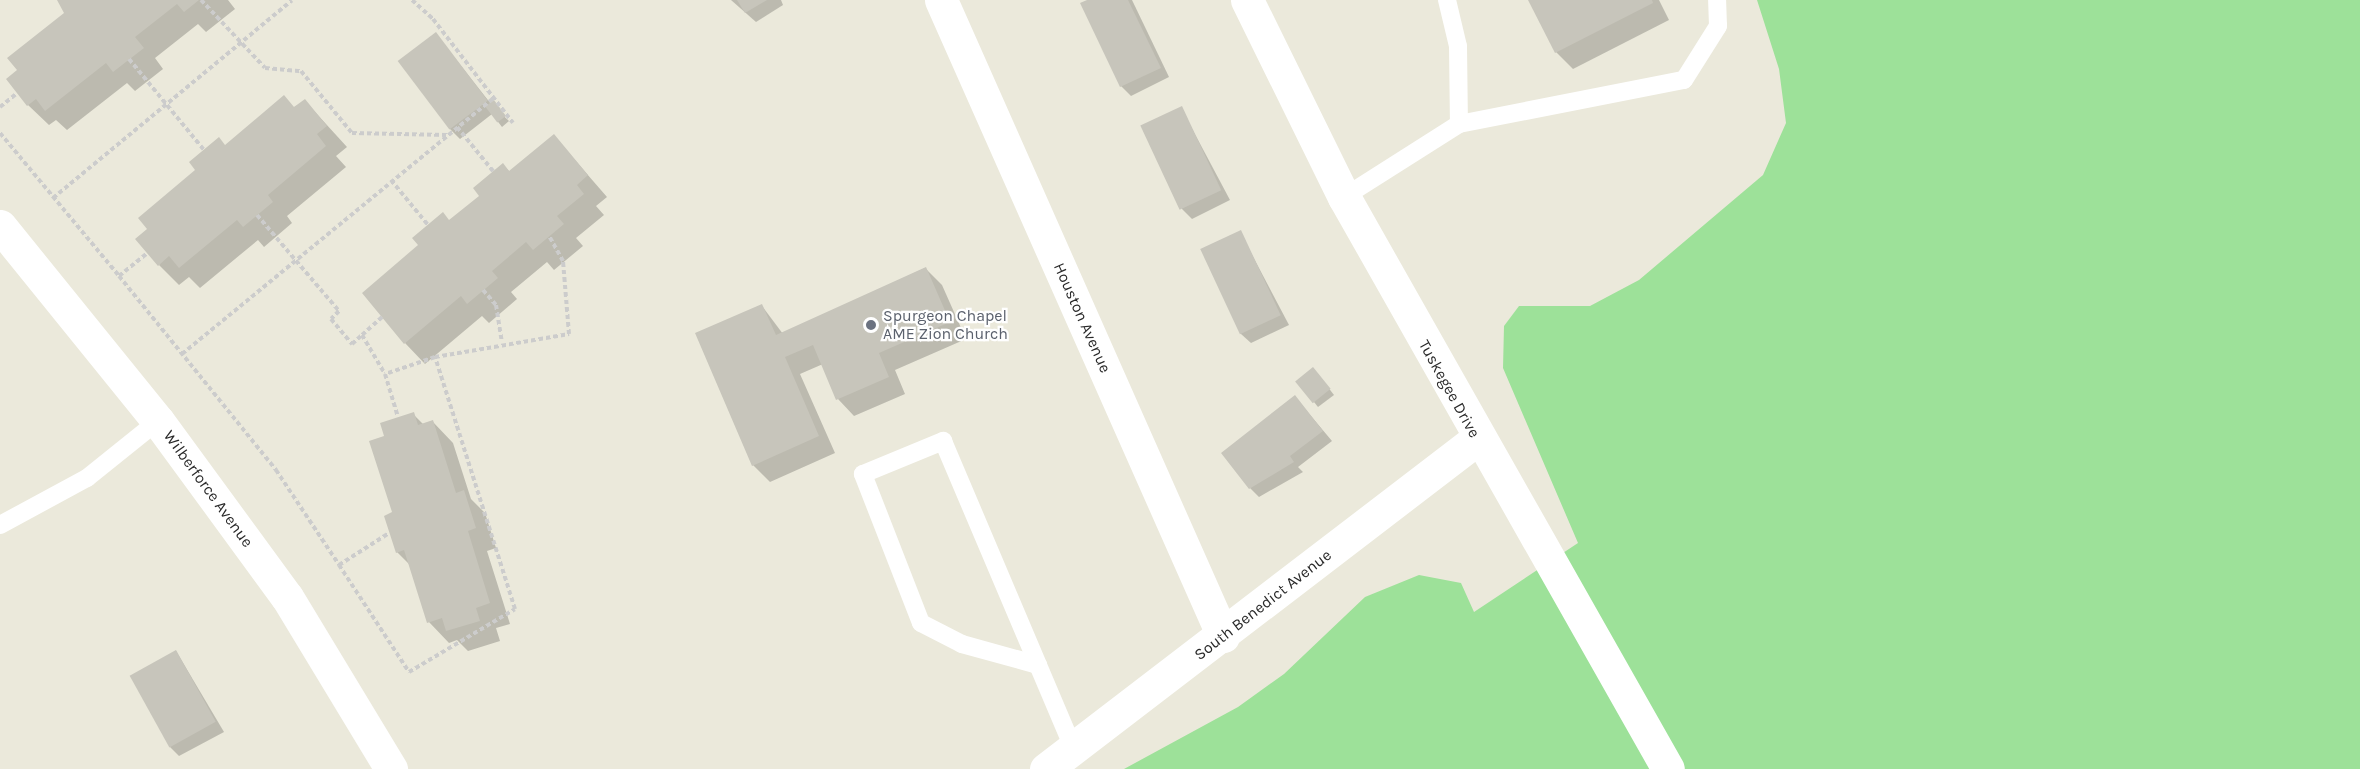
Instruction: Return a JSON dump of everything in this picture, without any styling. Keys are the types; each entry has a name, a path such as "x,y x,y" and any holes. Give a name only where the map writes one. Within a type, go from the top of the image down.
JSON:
{"street":[{"name":"Houston Avenue","path":"941,0 1223,636"},
{"name":"Tuskegee Drive","path":"1247,0 1344,197 1477,439 1668,769"},
{"name":"Wilberforce Avenue","path":"0,226 158,421 287,597 391,769"},
{"name":"South Benedict Avenue","path":"1046,769 1223,636 1477,439"}],"lane":[{"path":"1447,0 1458,46 1459,124"},
{"path":"1344,197 1459,124 1684,81 1718,26 1717,0"},
{"path":"0,525 87,478 158,421"},
{"path":"1038,665 962,644 921,623 863,474 943,441 1038,665 1074,750"}],"path":[{"path":"201,0 237,45 265,68 301,71 352,132 448,135"},
{"path":"54,198 165,103 292,0"},
{"path":"411,0 434,19 513,123"},
{"path":"129,59 204,150"},
{"path":"0,107 17,93"},
{"path":"182,354 391,180 494,98"},
{"path":"457,127 493,171"},
{"path":"0,133 276,470 409,672 515,609 435,357"},
{"path":"391,180 428,225"},
{"path":"257,215 339,311 331,318 352,344 382,317"},
{"path":"385,374 435,357 502,342 569,334 563,261 549,236"},
{"path":"119,276 147,253"},
{"path":"483,290 496,305 502,342"},
{"path":"362,335 385,374 398,417"},
{"path":"339,565 389,533"}],"green space":[{"path":"1757,0 2360,0 2360,769 1124,769 1238,707 1284,674 1365,597 1419,575 1461,583 1474,612 1578,543 1503,368 1504,326 1519,306 1590,306 1639,280 1763,175 1786,123 1779,69"}],"building":[{"path":"57,0 199,0 184,12 177,4 135,37 144,48 113,72 106,63 45,111 36,99 27,106 6,79 17,70 7,58 64,13"},
{"path":"737,0 767,0 745,13"},
{"path":"1087,0 1128,0 1161,68 1120,87 1080,3"},
{"path":"1528,0 1652,0 1653,3 1555,53"},
{"path":"436,32 488,101 449,130 398,61"},
{"path":"284,95 294,107 305,99 327,126 317,134 326,146 268,195 273,202 243,227 237,220 179,268 169,256 158,266 135,239 147,229 138,218 195,170 189,162 219,137 225,145"},
{"path":"494,100 506,116 497,123 485,107"},
{"path":"1182,106 1221,190 1180,210 1140,125"},
{"path":"554,134 588,175 577,185 584,194 557,216 564,224 533,250 526,242 492,271 498,278 467,304 461,296 404,344 362,293 418,245 412,238 443,212 449,220 479,196 473,188 503,163 509,171"},
{"path":"1241,230 1281,315 1240,334 1200,249"},
{"path":"926,267 950,322 879,353 889,377 836,400 813,345 785,357 819,436 752,466 695,333 762,304 776,335"},
{"path":"1313,367 1331,389 1313,403 1295,381"},
{"path":"1295,395 1323,431 1290,456 1294,462 1249,489 1221,453"},
{"path":"414,412 418,425 433,420 456,493 464,490 476,528 468,531 490,603 476,608 480,621 446,631 442,618 427,623 404,550 396,553 384,516 392,512 369,441 384,436 380,423"},
{"path":"176,650 216,722 169,747 130,676"}],"place":[{"name":"Spurgeon Chapel AME Zion Church","path":"871,325"}]}
